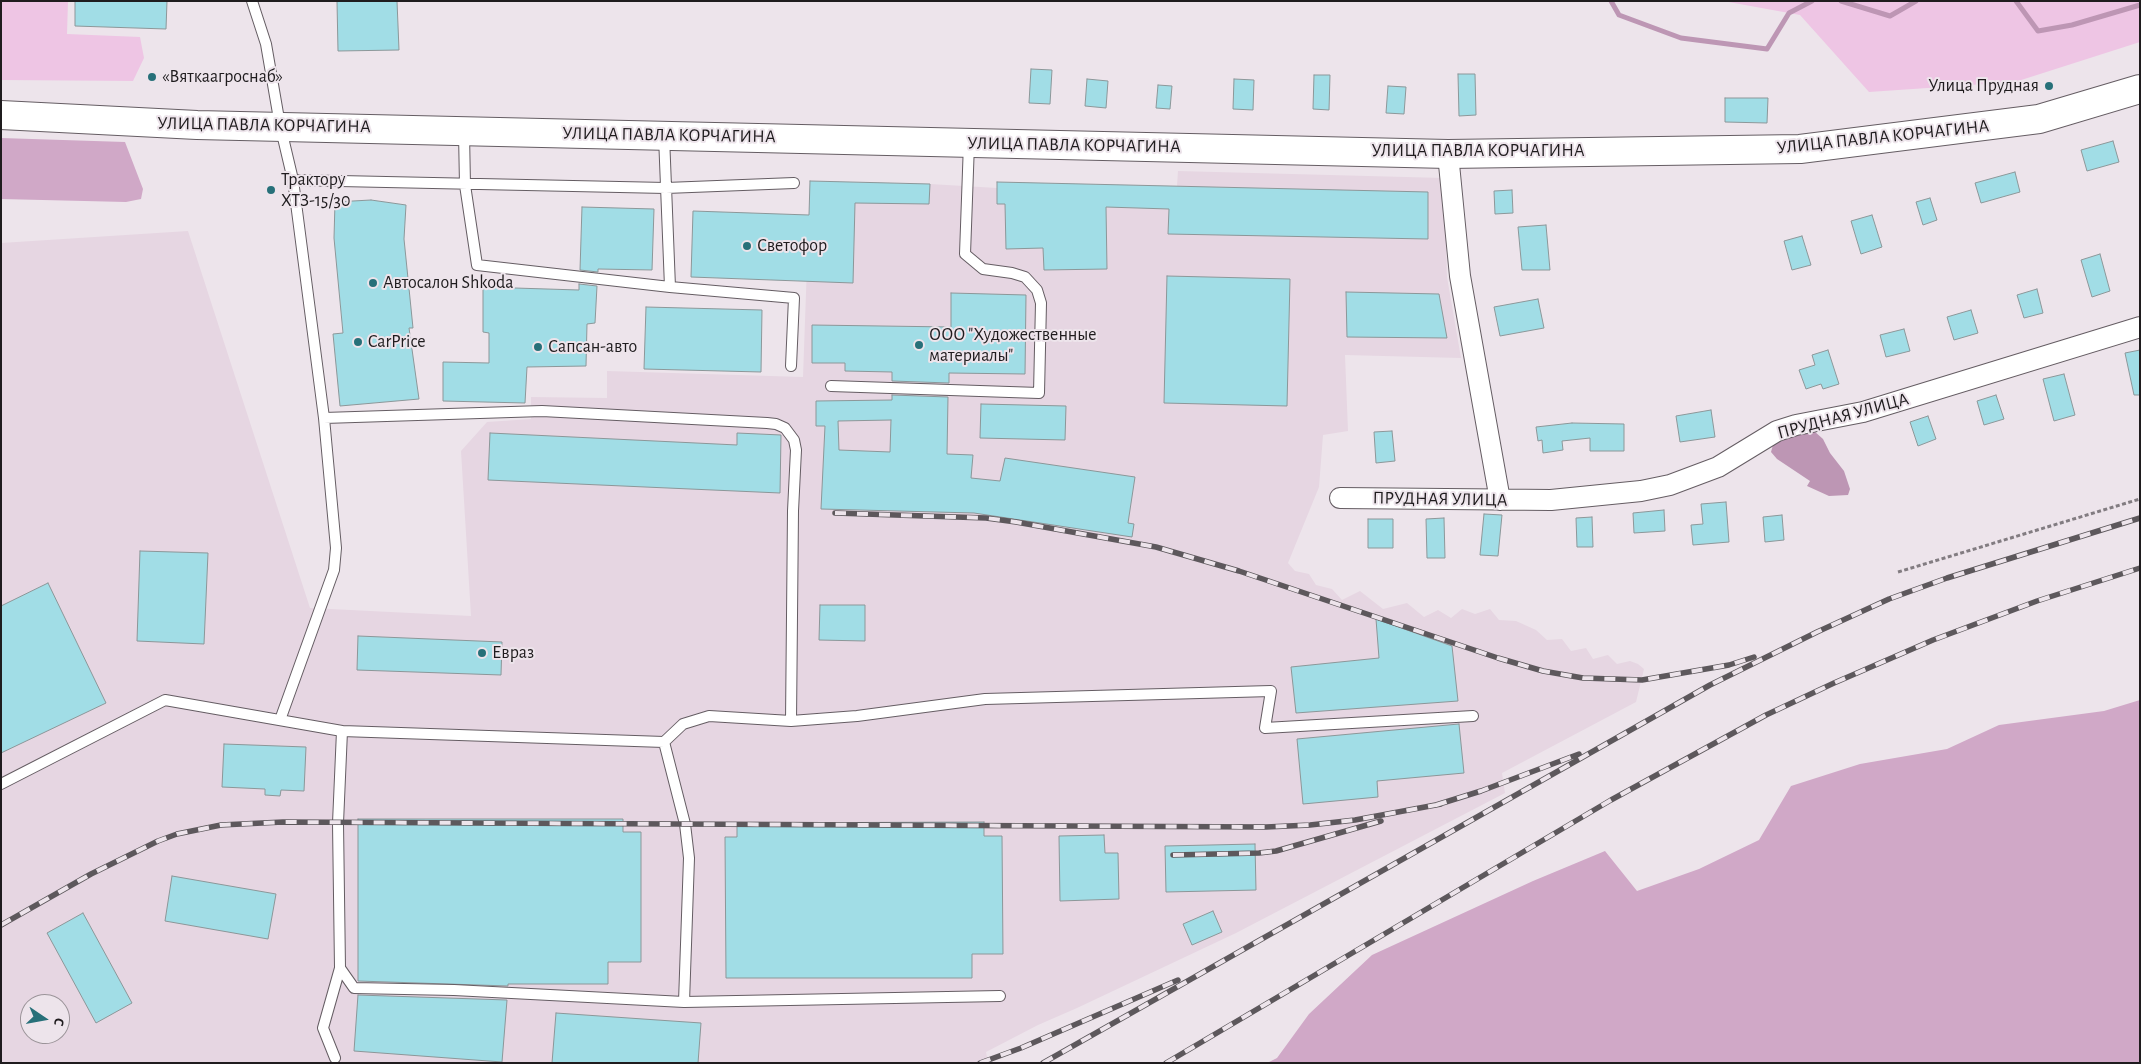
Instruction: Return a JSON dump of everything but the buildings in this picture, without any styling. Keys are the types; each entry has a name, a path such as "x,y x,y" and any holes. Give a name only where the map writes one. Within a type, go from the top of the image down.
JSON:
{"main road":[{"name":"УЛИЦА ПАВЛА КОРЧАГИНА","path":"1,115 197,125 280,125 1448,154 1800,149 2039,119 2140,88"}],"street":[{"path":"1448,154 1460,276 1500,500"},
{"name":"ПРУДНАЯ УЛИЦА","path":"1340,498 1500,500 1578,498 1670,485 1718,467 1777,431 1796,425 1872,409 2140,328"}],"lane":[{"path":"252,1 266,44 280,125 293,180 324,418 336,548 334,570 280,720"},
{"path":"464,130 465,185 477,265 670,287 794,298 791,366"},
{"path":"664,135 670,287"},
{"path":"831,386 1039,393 1041,303 1037,290 1025,277 983,269 965,254 969,142"},
{"path":"293,180 666,188 794,183"},
{"path":"324,418 542,411 767,423 785,428 794,440 796,450 793,512 791,721"},
{"path":"1,784 165,700 342,731 664,742 683,724 708,716 791,721 858,716 985,698 1271,692 1265,728 1473,716"},
{"path":"335,1058 323,1028 340,968 338,823 342,731"},
{"path":"664,742 685,824 689,858 684,1002"},
{"path":"340,968 354,988 454,990 684,1002 1000,996"}],"path":[{"path":"1898,572 2140,499"}],"shaded area":[{"path":"1,1 68,1 67,34 140,37 144,58 133,81 1,80"},
{"path":"1723,1 2140,1 2140,42 2015,82 1869,92 1800,15"},
{"path":"1,138 125,142 143,189 141,199 126,202 1,199"},
{"path":"1178,171 1444,178 1447,277 1461,358 1345,355 1348,431 1323,435 1319,487 1288,563 1295,571 1309,574 1316,585 1332,589 1342,600 1360,591 1383,609 1407,603 1424,617 1438,610 1451,618 1462,609 1475,614 1490,609 1499,620 1516,621 1536,630 1547,640 1562,639 1571,651 1586,648 1593,659 1608,655 1617,664 1630,661 1638,664 1644,669 1636,702 1502,773 1505,793 1236,933 1038,1025 986,1052 988,1063 1,1063 1,243 188,231 310,608 471,616 461,451 487,422 531,419 531,397 607,398 607,371 803,377 810,181 997,188 997,182 1177,186"},
{"path":"1814,431 1823,439 1830,453 1844,471 1850,489 1848,495 1829,496 1807,486 1810,481 1777,459 1771,452 1773,445 1784,436"},
{"path":"2140,700 2140,1063 1267,1063 1277,1058 1309,1014 1372,955 1533,881 1605,851 1637,891 1699,869 1759,840 1791,786 1860,764 1947,749 1999,725 2104,711"}],"waterway":[{"path":"1611,1 1619,15 1681,38 1767,49 1789,13 1812,1"},
{"path":"1841,1 1890,16 1916,1"},
{"path":"2016,1 2038,31 2072,25 2140,5"}],"railway":[{"path":"835,513 986,518 1156,547 1239,571 1498,658 1543,671 1583,678 1642,680 1729,665 1754,657"},
{"path":"1043,1063 1710,685 1889,599 1947,578 2140,518"},
{"path":"1166,1063 1611,800 1766,715 1933,640 2037,601 2140,568"},
{"path":"1436,805 1481,791 1579,754"},
{"path":"1,925 91,874 158,841 177,834 221,825 283,822 1266,827 1355,820 1441,804"},
{"path":"1173,855 1276,851 1381,821"},
{"path":"980,1063 1021,1048 1178,980"}],"place":[{"name":"«Вяткаагроснаб»","path":"152,77"},
{"name":"Улица Прудная","path":"2049,86"},
{"name":"Трактору ХТЗ-15/30","path":"271,190"},
{"name":"Светофор","path":"747,246"},
{"name":"Автосалон Shkoda","path":"373,283"},
{"name":"CarPrice","path":"358,342"},
{"name":"ООО \"Художественные материалы\"","path":"919,345"},
{"name":"Сапсан-авто","path":"538,347"},
{"name":"Евраз","path":"482,653"}]}
